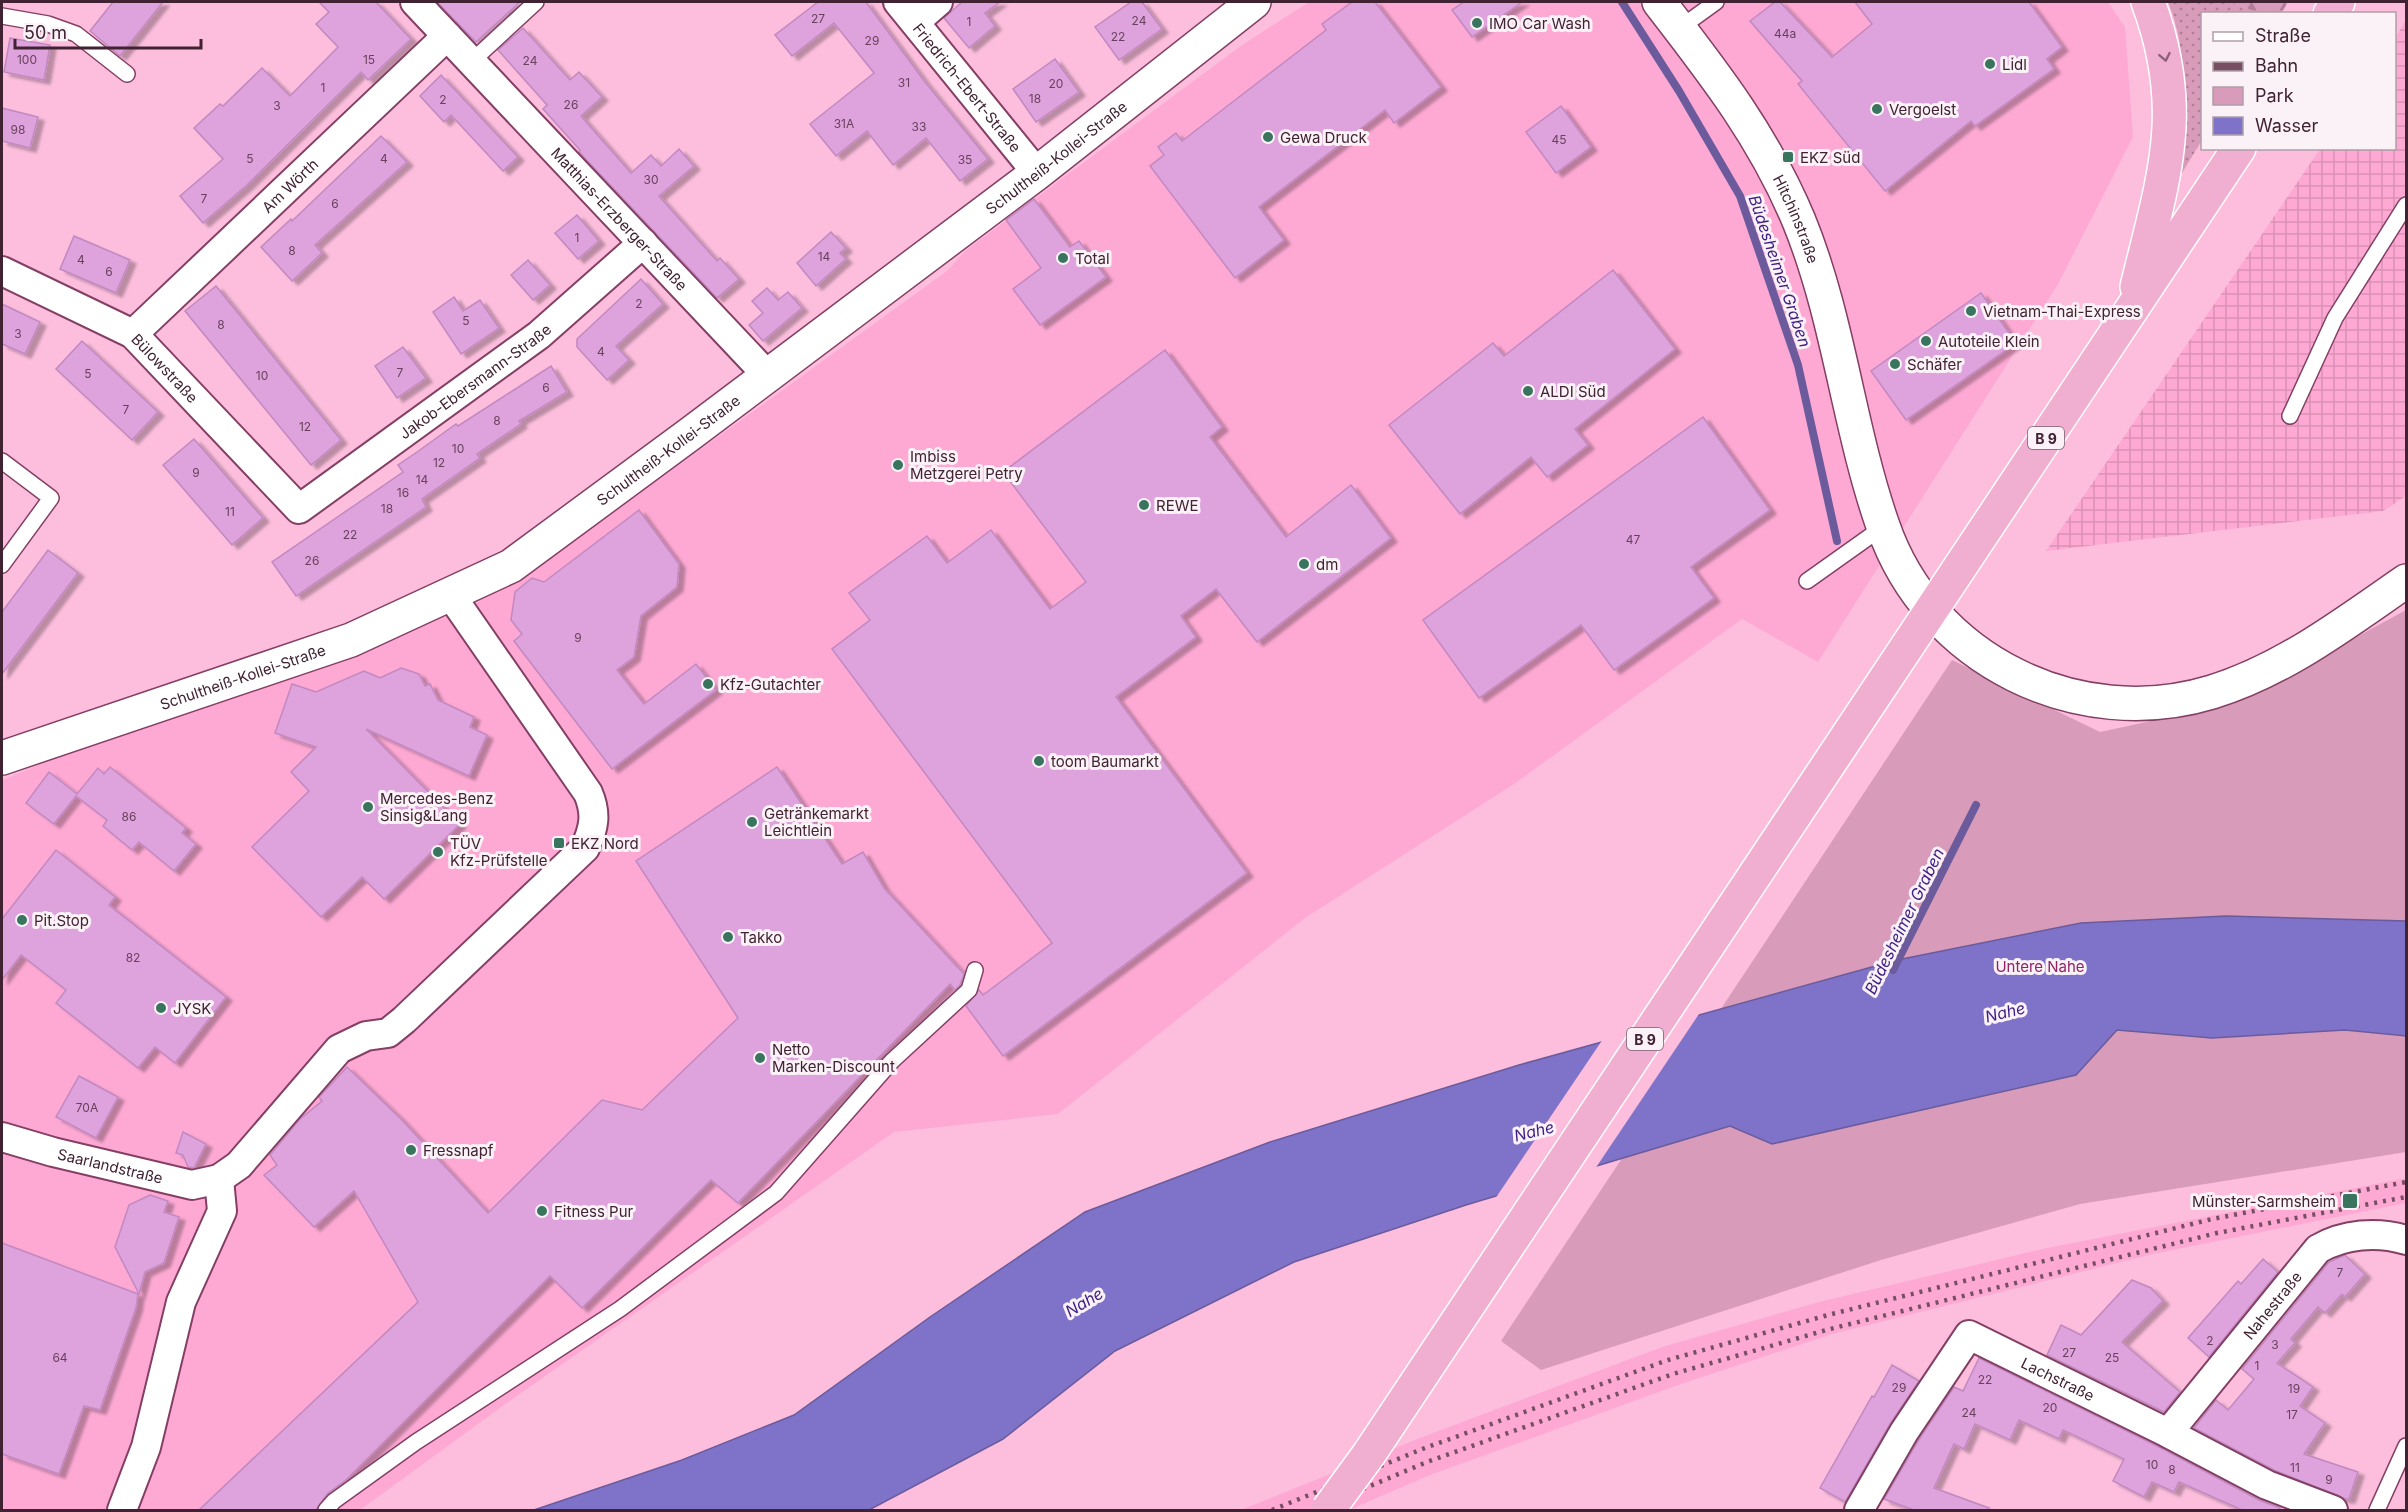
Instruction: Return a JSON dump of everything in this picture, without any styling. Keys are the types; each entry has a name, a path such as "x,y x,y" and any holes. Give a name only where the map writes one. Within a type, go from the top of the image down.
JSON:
{"highway":[{"path":"2131,310 2162,184 2171,121 2166,58 2148,2"},
{"name":"B 9","path":"1328,1510 1369,1454 2238,150"}],"main road":[{"name":"Schultheiß-Kollei-Straße","path":"2,758 351,640 511,566 768,376 1036,173 1254,2"},
{"name":"Hitchinstraße","path":"1659,2 1735,101 1774,167 1800,223 1833,326 1866,468 1883,527 1906,575 1958,638 1981,656 2006,672 2032,684 2079,698 2118,704 2167,702 2199,696 2233,684 2316,643 2406,581"}],"street":[{"name":"Matthias-Erzberger-Straße","path":"415,2 768,376"},
{"path":"906,12 938,2"},
{"name":"Friedrich-Ebert-Straße","path":"906,12 1036,173"},
{"name":"Am Wörth","path":"133,334 447,36"},
{"name":"Jakob-Ebersmann-Straße","path":"299,509 539,335 643,243"},
{"name":"Bülowstraße","path":"2,270 133,334 299,509"},
{"path":"122,1510 146,1447 181,1302 222,1211 219,1179 239,1165 339,1048 366,1036 388,1033 404,1020 585,848 594,826 593,806 588,794 450,594"},
{"name":"Saarlandstraße","path":"2,1137 53,1152 192,1185 219,1179"},
{"name":"Nahestraße","path":"2168,1433 2318,1249 2334,1240 2352,1236 2393,1236 2406,1240"},
{"name":"Lachstraße","path":"1870,1508 1905,1432 1969,1335 2168,1433 2267,1485 2333,1510"}],"lane":[{"path":"471,62 536,2"},
{"path":"1680,28 1716,2"},
{"path":"2,16 48,24 76,34 127,74"},
{"path":"2290,416 2335,318 2406,206"},
{"path":"2,461 51,498 2,565"},
{"path":"1807,581 1883,527"},
{"path":"326,1510 334,1501 417,1442 620,1310 776,1193 892,1060 969,990 975,970"},
{"path":"2378,1510 2406,1446"}],"shaded area":[{"path":"1309,2 2108,2 2125,27 2133,137 2058,284 1818,662 1742,619 1514,784 1305,918 1058,1114 894,1132 504,1405 360,1510 2,1510 2,780 51,760 355,655 534,570 947,271 966,250 1242,45"},
{"path":"2406,20 2406,496 2383,511 2046,551 2319,150 2396,150 2396,36"},
{"path":"2406,1178 2406,1203 2153,1254 1832,1334 1678,1385 1430,1475 1349,1510 1241,1510 1425,1436 1662,1347 1819,1302 2047,1248"}],"green space":[{"path":"2168,2 2232,2 2256,12 2201,12 2201,142 2182,173 2184,86 2175,21"},
{"path":"2232,2 2288,2 2282,12 2256,12"},
{"name":"Untere Nahe","path":"2406,610 2406,1152 2080,1204 1881,1260 1541,1370 1501,1341 1952,660 2100,732 2235,703"}],"water":[{"name":"Nahe","path":"2226,916 2406,921 2406,1036 2345,1030 2212,1038 2117,1030 2076,1075 1772,1144 1730,1126 1466,1205 1294,1262 1115,1351 1003,1439 869,1510 534,1510 682,1460 794,1415 930,1317 1085,1212 1270,1142 1519,1065 1897,960 2081,923"}],"pier":[{"path":"1701,1011 1595,1169 1495,1199 1603,1039"}],"building":[{"path":"113,2 163,2 120,56 90,31"},
{"path":"319,2 376,2 411,39 368,80 361,72 247,185 203,223 180,196 223,159 194,128 220,104 223,106 262,68 290,96 338,47 316,24 329,12"},
{"path":"437,2 520,2 476,42"},
{"path":"818,2 866,2 925,82 988,159 960,181 926,138 893,165 867,131 836,156 810,124 874,73 834,23 792,56 775,35"},
{"path":"962,2 1000,2 985,13 995,26 969,48 944,18"},
{"path":"1131,2 1142,2 1162,29 1119,60 1095,27"},
{"name":"Gewa Druck","path":"1352,2 1375,2 1441,87 1394,123 1385,110 1259,207 1284,240 1235,278 1150,166 1164,155 1158,147 1176,133 1182,141 1326,30 1322,24"},
{"name":"IMO Car Wash","path":"1464,2 1522,2 1472,37 1452,10"},
{"path":"1775,2 1780,2 1832,57 1872,24 1855,2 2029,2 2062,47 2047,59 2054,69 1975,126 1971,121 1885,191 1798,84 1802,81 1750,21"},
{"path":"523,28 570,80 579,72 602,97 581,116 631,173 651,155 661,166 679,149 694,166 659,196 717,261 720,258 739,279 717,298 579,152 580,150 543,109 547,105 498,50"},
{"path":"10,38 50,45 44,80 4,72"},
{"path":"1055,59 1079,92 1036,122 1013,89"},
{"path":"441,75 518,157 503,171 451,115 444,122 420,96"},
{"path":"1561,106 1591,147 1556,173 1526,132"},
{"path":"2,108 38,117 30,148 2,141"},
{"path":"381,136 407,162 315,245 322,253 292,281 261,247 291,219 292,221"},
{"name":"Total","path":"1034,199 1070,247 1079,241 1106,277 1040,325 1013,289 1041,268 1006,220"},
{"path":"577,215 599,241 578,259 555,233"},
{"path":"831,232 846,248 840,253 846,259 816,286 797,263"},
{"path":"74,236 130,260 116,293 60,269"},
{"path":"528,260 550,285 533,300 511,275"},
{"name":"ALDI Süd","path":"1613,270 1675,349 1575,429 1588,445 1547,477 1531,457 1460,514 1389,425 1493,343 1504,356"},
{"path":"641,279 663,304 616,346 629,360 607,380 577,347 577,339"},
{"path":"216,286 341,440 311,465 185,311"},
{"path":"767,288 778,300 788,292 802,308 763,341 749,325 763,313 752,301"},
{"path":"1981,293 2016,343 1906,420 1871,371"},
{"path":"454,297 463,311 480,300 499,328 461,354 433,312"},
{"path":"2,304 40,322 25,354 2,344"},
{"path":"82,341 158,412 132,440 56,369"},
{"path":"403,347 426,378 397,398 375,366"},
{"name":"toom Baumarkt","path":"1165,350 1222,427 1210,437 1286,537 1351,485 1391,538 1257,642 1216,589 1181,616 1196,637 1116,697 1247,873 1003,1056 966,1006 979,990 983,995 1052,943 832,649 870,620 849,593 927,536 947,563 991,530 1050,609 1086,582 1003,472"},
{"path":"551,366 567,392 519,421 521,424 477,454 480,458 422,499 426,507 296,596 272,562 403,472 398,465 456,424 458,426"},
{"path":"1703,417 1770,510 1691,567 1714,598 1614,670 1581,625 1479,698 1423,620"},
{"path":"194,439 263,518 232,545 163,465"},
{"path":"639,510 679,564 677,587 641,616 634,657 617,670 644,704 696,664 716,690 612,769 514,641 522,634 511,620 515,592 532,578 544,582"},
{"path":"48,550 78,573 2,674 2,612"},
{"name":"Mercedes-Benz Sinsig&Lang","path":"401,668 419,674 425,686 430,684 438,700 474,717 470,727 487,735 469,776 366,729 460,824 384,899 362,877 321,917 252,847 309,791 291,772 316,747 275,733 292,684 316,692 364,671 380,678"},
{"path":"110,767 186,828 182,833 196,844 174,871 139,842 132,850 103,826 107,820 76,796 54,824 26,803 49,772 77,794 98,768 104,774"},
{"path":"777,767 842,864 863,852 884,888 964,974 960,985 955,990 950,984 738,1203 711,1180 582,1308 550,1276 346,1480 327,1494 316,1510 199,1510 418,1302 354,1191 314,1227 264,1175 277,1165 270,1155 300,1119 322,1101 319,1097 347,1067 402,1120 488,1213 602,1100 642,1110 738,1018 636,861"},
{"path":"56,850 115,897 109,905 226,997 175,1063 155,1047 138,1068 56,1003 66,990 21,955 2,980 2,919"},
{"path":"79,1076 118,1097 96,1138 56,1117"},
{"path":"183,1132 206,1144 194,1168 188,1167 183,1155 176,1153"},
{"path":"150,1195 168,1201 164,1212 179,1217 164,1263 145,1272 139,1294 115,1247 129,1205"},
{"path":"2,1243 138,1294 136,1308 100,1410 84,1406 59,1474 2,1454"},
{"path":"2345,1255 2365,1274 2345,1297 2342,1294 2325,1313 2318,1307 2291,1339 2295,1343 2277,1363 2313,1387 2300,1406 2325,1423 2304,1454 2358,1472 2349,1499 2274,1470 2194,1428 2216,1400 2228,1410 2254,1379 2242,1369 2329,1262"},
{"path":"2263,1259 2278,1272 2209,1357 2188,1338 2238,1281 2241,1284"},
{"path":"2132,1280 2151,1288 2163,1301 2122,1342 2180,1392 2164,1412 2047,1355 2061,1325 2081,1335"},
{"path":"1979,1358 2161,1448 2259,1500 2280,1508 2279,1510 2242,1510 2179,1482 2174,1492 2152,1482 2144,1497 2113,1481 2124,1459 2063,1430 2059,1439 2019,1420 2010,1440 1975,1424 1964,1449 1954,1444 1934,1488 1989,1508 1988,1510 1914,1510 1884,1499 1918,1441 1954,1387 1963,1391"},
{"path":"1892,1365 1919,1381 1890,1424 1845,1502 1820,1488"}],"waterway":[{"name":"Büdesheimer Graben","path":"1622,2 1679,91 1740,196 1798,365 1837,541"},
{"name":"Büdesheimer Graben","path":"1893,970 1976,805"}],"railway":[{"path":"1272,1510 1425,1448 1668,1360 1828,1315 2212,1219 2406,1182"},
{"path":"1313,1510 1427,1462 1673,1374 1830,1329 2217,1233 2406,1197"}],"place":[{"name":"IMO Car Wash","path":"1477,23"},
{"name":"Lidl","path":"1990,64"},
{"name":"Vergoelst","path":"1877,109"},
{"name":"Gewa Druck","path":"1268,137"},
{"name":"EKZ Süd","path":"1788,157"},
{"name":"Total","path":"1063,258"},
{"name":"Vietnam-Thai-Express","path":"1971,311"},
{"name":"Autoteile Klein","path":"1926,341"},
{"name":"Schäfer","path":"1895,364"},
{"name":"ALDI Süd","path":"1528,391"},
{"name":"Imbiss Metzgerei Petry","path":"898,465"},
{"name":"REWE","path":"1144,505"},
{"name":"dm","path":"1304,564"},
{"name":"Kfz-Gutachter","path":"708,684"},
{"name":"toom Baumarkt","path":"1039,761"},
{"name":"Mercedes-Benz Sinsig&Lang","path":"368,807"},
{"name":"Getränkemarkt Leichtlein","path":"752,822"},
{"name":"EKZ Nord","path":"559,843"},
{"name":"TÜV Kfz-Prüfstelle","path":"438,852"},
{"name":"Pit.Stop","path":"22,920"},
{"name":"Takko","path":"728,937"},
{"name":"JYSK","path":"161,1008"},
{"name":"Netto Marken-Discount","path":"760,1058"},
{"name":"Fressnapf","path":"411,1150"},
{"name":"Münster-Sarmsheim","path":"2350,1201"},
{"name":"Fitness Pur","path":"542,1211"}]}
